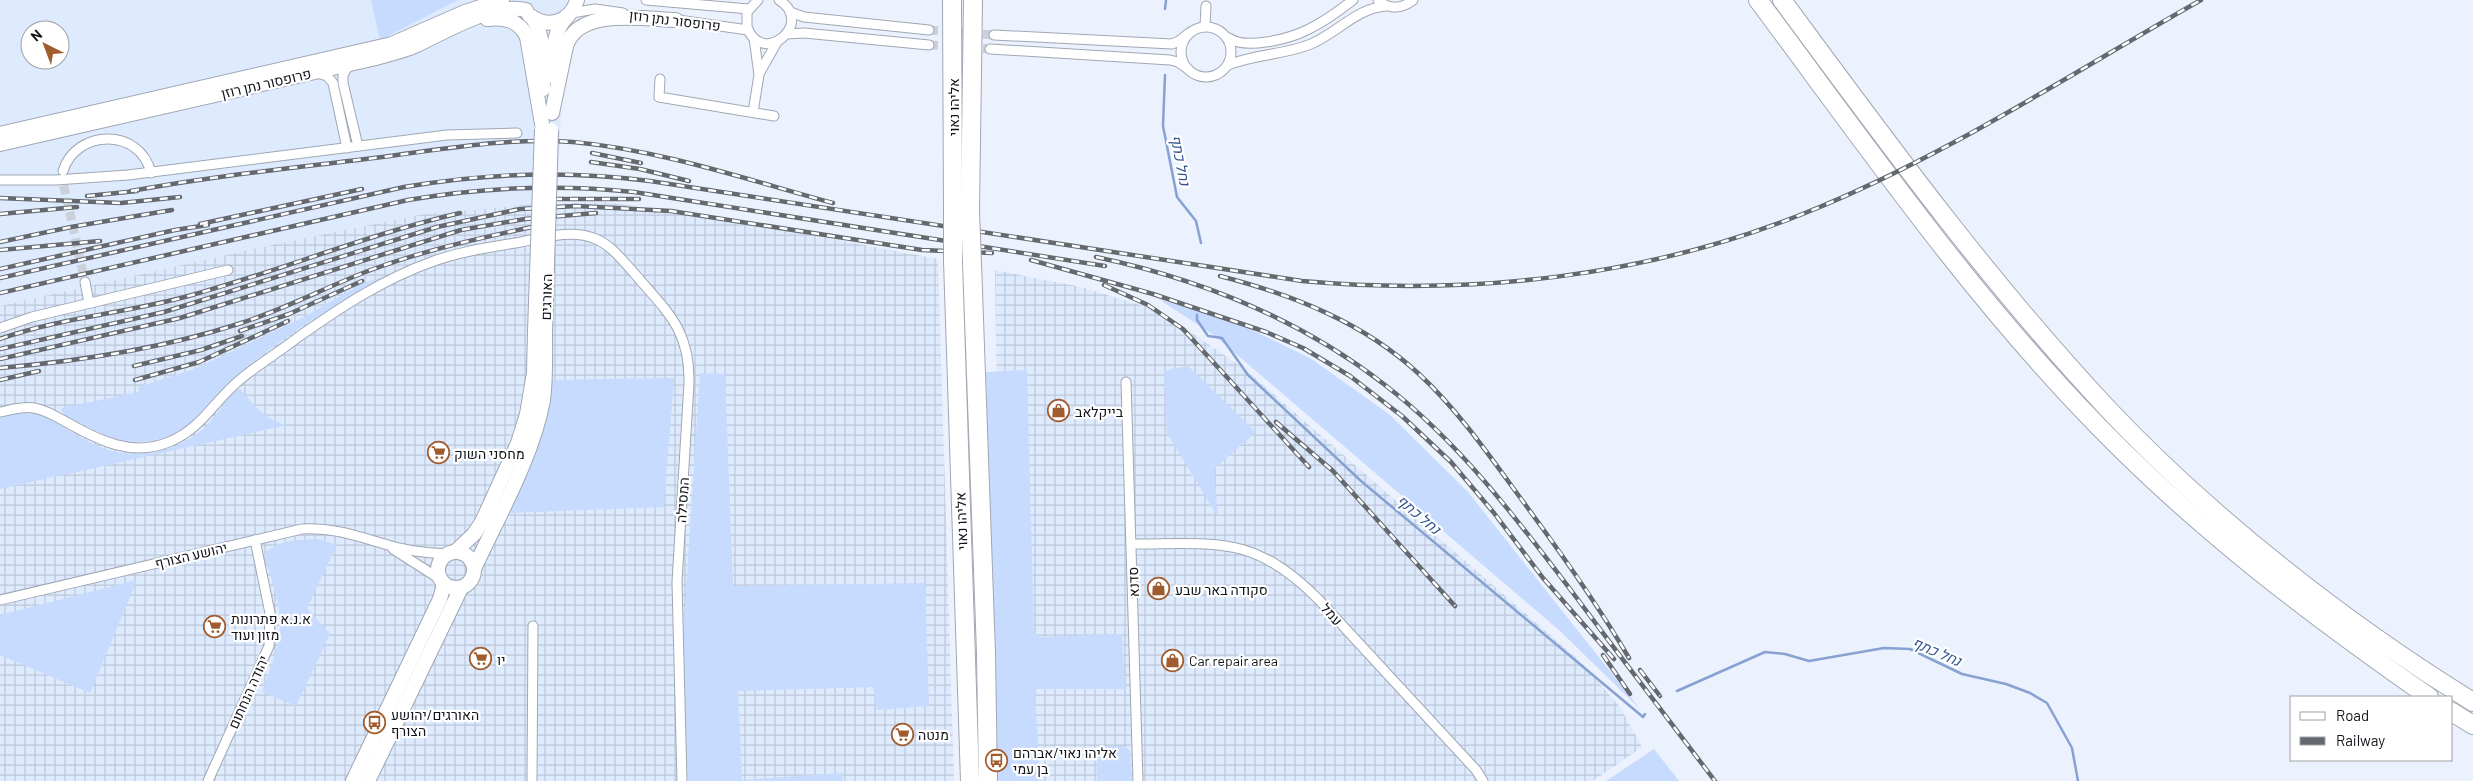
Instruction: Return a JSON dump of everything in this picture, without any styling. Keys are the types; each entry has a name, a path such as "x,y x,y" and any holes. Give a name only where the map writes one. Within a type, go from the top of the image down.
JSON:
{"highway":[{"name":"אליהו נאוי","path":"952,0 962,213 972,263 986,653 988,781"},
{"name":"אליהו נאוי","path":"970,781 953,261 962,213 973,0"},
{"path":"1751,0 1821,85"},
{"path":"1758,0 1919,217 1996,312 2096,424 2176,502 2267,580 2428,696"},
{"path":"1782,0 1934,205 2011,300 2109,410 2189,488 2279,565 2360,626 2473,702"},
{"path":"2453,713 2473,725"}],"street":[{"path":"412,36 471,0"},
{"name":"פרופסור נתן רוזן","path":"0,134 374,49 412,36 465,12 502,0"},
{"name":"פרופסור נתן רוזן","path":"646,0 728,9 749,9"},
{"path":"757,0 749,9 746,19 748,30 754,38 763,43 777,42"},
{"path":"759,75 777,42 787,34 792,23 790,12 780,0"},
{"path":"994,35 1172,44 1180,41 1189,33 1205,26 1214,27 1236,43 1246,44 1297,34 1328,19 1353,0"},
{"path":"1378,0 1386,6"},
{"path":"1228,65 1249,57 1285,52 1311,44 1363,12 1386,6 1400,8 1413,0"},
{"path":"1205,26 1206,6"},
{"name":"פרופסור נתן רוזן","path":"0,144 395,53 467,22 513,8 526,9 548,24 561,21 572,10 595,9 748,30"},
{"name":"האורגים","path":"451,553 474,534 482,522 518,443 531,395 540,332 545,127 543,48 540,33 526,9"},
{"name":"האורגים","path":"545,127 552,113 555,39 560,26 572,10"},
{"path":"790,12 804,17 929,30"},
{"path":"467,22 493,18 507,19 524,30 530,45 545,127"},
{"path":"552,113 566,46 571,36 579,28 589,22 606,18 676,20"},
{"path":"787,34 804,33 929,45"},
{"path":"1188,70 1183,63 1181,47 1189,33"},
{"path":"990,49 1170,60 1178,62 1201,77 1209,77 1223,71 1228,65 1232,51 1227,37"},
{"path":"753,112 759,75 754,38"},
{"path":"349,64 343,75 343,83 358,146"},
{"path":"314,72 327,76 333,83 347,148"},
{"path":"660,79 658,97 774,116"},
{"path":"0,180 56,180 151,172 447,135 517,133"},
{"path":"63,171 67,161 80,148 92,142 108,139 124,140 136,146 148,160 151,172"},
{"name":"המסילה","path":"0,412 35,408 116,446 135,448 155,446 175,439 195,427 240,380 337,310 378,285 407,271 464,252 558,235 584,235 595,238 609,247 672,318 682,336 688,356 689,384 676,610 682,781"},
{"path":"0,328 32,316 228,270"},
{"path":"84,282 89,303"},
{"name":"האורגים","path":"474,569 528,450 538,422 545,377 540,332"},
{"name":"סדנא","path":"1126,382 1138,781"},
{"name":"יהושע הצורף","path":"0,600 255,540 316,528 354,534 412,551 451,553"},
{"name":"יהודה הנחתום","path":"208,781 269,646 270,614 255,540"},
{"name":"יהושע הצורף","path":"382,543 406,556 442,582"},
{"name":"עמל","path":"1131,544 1224,544 1249,550 1274,562 1304,584 1484,780"},
{"path":"353,781 440,599 442,582 438,568 451,553 471,559 474,569 471,581 461,588 368,781"},
{"path":"442,582 449,587 461,588"},
{"path":"532,781 533,626"}],"shaded area":[{"path":"0,0 567,0 548,372 0,605"},
{"path":"371,0 458,0 380,40"},
{"path":"607,202 785,230 938,259 954,781 0,781 0,306 267,246 419,215 536,204"},
{"path":"995,270 1081,287 1160,311 1246,370 1581,662 1620,707 1642,747 1593,781 1002,781"},
{"path":"386,275 313,319 278,343 232,379 191,423 166,437 140,442 112,438 75,421 62,412 61,408 139,392 138,387 197,368 304,317 360,285"},
{"path":"1160,300 1213,314 1252,330 1310,358 1389,414 1468,492 1640,709 1560,631 1215,336"},
{"path":"1188,366 1256,432 1214,469 1218,517 1167,433 1164,371"},
{"path":"1027,370 1034,633 1040,637 1122,634 1125,689 1035,689 1040,778 1042,781 999,781 996,776 986,372"},
{"path":"700,373 725,374 733,586 925,583 929,706 877,710 873,687 738,691 742,780 843,773 843,781 688,781 683,638"},
{"path":"674,378 664,507 507,513 548,380"},
{"path":"240,389 267,416 287,425 0,489 0,417 16,414 40,415 106,449 135,454 149,453 178,445 191,438 207,425 234,390"},
{"path":"318,539 337,545 307,608 330,634 296,706 262,692 275,653 280,629 279,610 264,554 282,543"},
{"path":"137,580 90,693 0,655 0,615"},
{"path":"1105,746 1123,746 1130,750 1132,781 1097,781 1099,752"},
{"path":"1654,749 1679,781 1606,781"}],"waterway":[{"name":"נחל כתף","path":"1165,9 1166,0"},
{"name":"נחל כתף","path":"1165,75 1163,126 1177,197 1196,221 1201,243"},
{"name":"נחל כתף","path":"1197,315 1197,320 1208,336 1222,338 1248,375 1361,481 1643,717 1645,714"},
{"name":"נחל כתף","path":"1677,691 1765,652 1785,654 1809,661 1884,648 1910,649 1962,674 2006,684 2030,693 2047,703 2072,748 2078,781"}],"tunnel":[{"path":"929,30 994,35"},
{"path":"929,45 990,49"},
{"path":"63,172 63,182 85,282"}],"railway":[{"path":"0,278 404,187 496,176 558,174 650,181 1302,281 1365,285 1429,286 1557,277 1621,267 1683,253 1745,235 1857,191 1957,141 2201,0"},
{"path":"131,191 222,177 448,148 523,141 548,141 606,146 672,159 833,203"},
{"path":"592,153 641,163"},
{"path":"591,162 640,169 689,181"},
{"path":"0,293 408,200 465,192 521,188 577,188 634,192 1105,266"},
{"path":"200,224 362,189"},
{"path":"87,196 137,191"},
{"path":"0,198 121,203 180,197"},
{"path":"554,199 639,199"},
{"path":"0,349 164,312 437,227 520,209 576,206 671,211 922,250 992,253"},
{"path":"0,214 77,207"},
{"path":"0,242 71,227 172,210"},
{"path":"0,339 47,325 192,295 392,231 460,213"},
{"path":"0,359 180,318 461,230 525,219 596,213"},
{"path":"0,368 120,353 209,333 271,312 390,263 458,244 551,223"},
{"path":"0,269 175,230 208,225"},
{"path":"0,250 100,241"},
{"path":"1096,257 1173,277 1248,304 1319,340 1385,385 1438,431 1486,483 1552,565 1715,781"},
{"path":"1031,260 1153,294 1266,332 1303,348 1350,376 1402,416 1451,462 1494,513 1543,578 1614,659"},
{"path":"1220,276 1274,292 1351,325 1375,339 1419,374 1463,421 1489,455 1580,581 1629,658"},
{"path":"240,331 289,314 362,281"},
{"path":"1104,285 1148,305 1183,329 1309,467"},
{"path":"135,380 199,362 288,321"},
{"path":"134,366 201,350 242,336"},
{"path":"0,380 39,371"},
{"path":"1276,422 1333,471 1455,606"},
{"path":"1603,655 1630,694"},
{"path":"1640,670 1660,696"}],"place":[{"name":"בייקלאב","path":"1059,411"},
{"name":"מחסני השוק","path":"438,453"},
{"name":"סקודה באר שבע","path":"1159,589"},
{"name":"א.נ.א פתרונות מזון ועוד","path":"215,626"},
{"name":"יו","path":"481,659"},
{"name":"Car repair area","path":"1173,660"},
{"name":"האורגים/יהושע הצורף","path":"375,722"},
{"name":"מנטה","path":"902,734"},
{"name":"אליהו נאוי/אברהם בן עמי","path":"997,760"}]}
